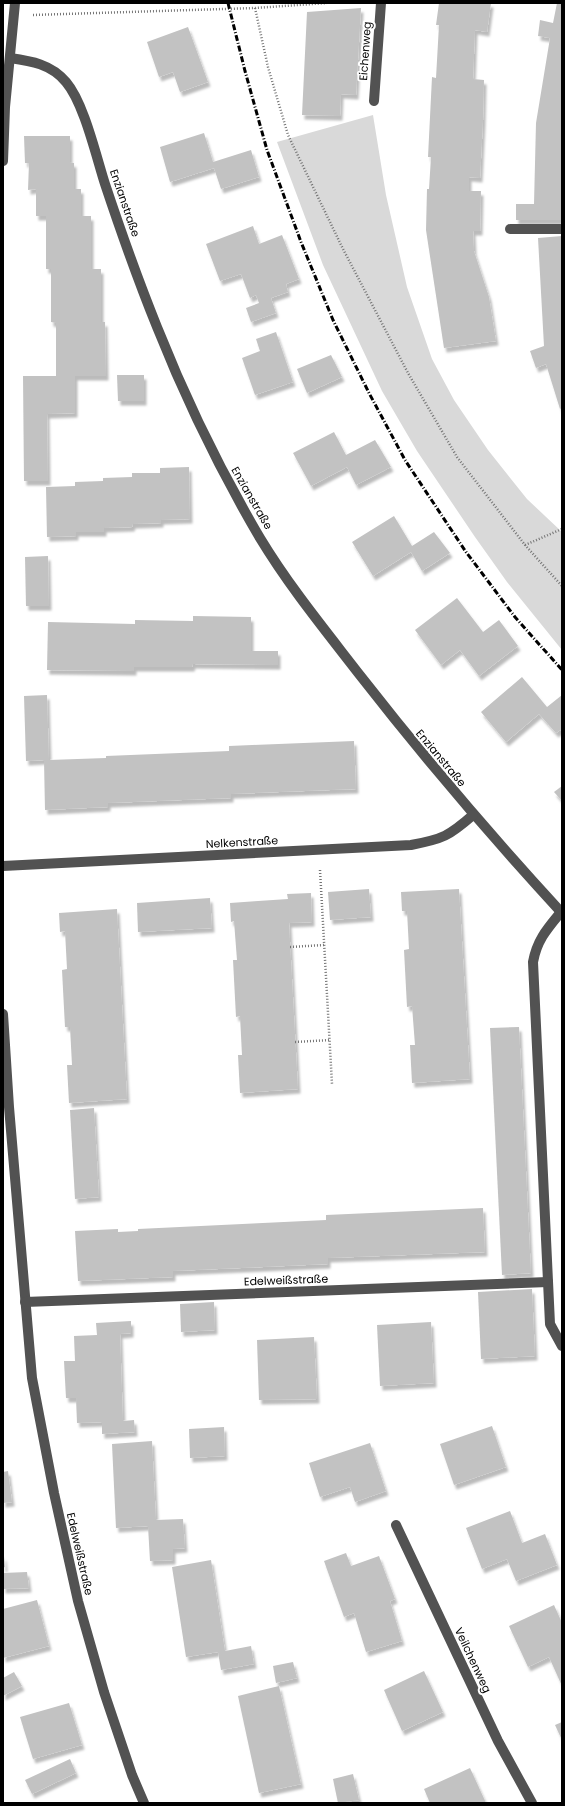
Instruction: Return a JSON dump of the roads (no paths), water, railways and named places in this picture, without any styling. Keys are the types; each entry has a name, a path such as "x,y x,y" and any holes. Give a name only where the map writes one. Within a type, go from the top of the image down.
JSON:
{"street":[{"path":"3,161 15,3"},
{"name":"Eichenweg","path":"374,100 381,3"},
{"name":"Enzianstraße","path":"10,58 33,62 50,68 66,81 77,99 117,221 190,406 224,475 262,541 337,646 410,740 473,815 562,913"},
{"path":"510,229 562,229"},
{"name":"Nelkenstraße","path":"3,866 411,845 435,840 452,833 473,815"},
{"path":"562,913 543,934 536,948 534,962 550,1324 562,1346"},
{"name":"Edelweißstraße","path":"3,1014 32,1378 54,1493 78,1601 104,1692 132,1775 144,1803"},
{"name":"Edelweißstraße","path":"25,1302 548,1282"},
{"name":"Veilchenweg","path":"396,1525 498,1741 532,1803"}],"railway":[{"path":"228,3 267,150 301,242 333,320 369,393 405,460 466,552 515,617 562,670"}]}
